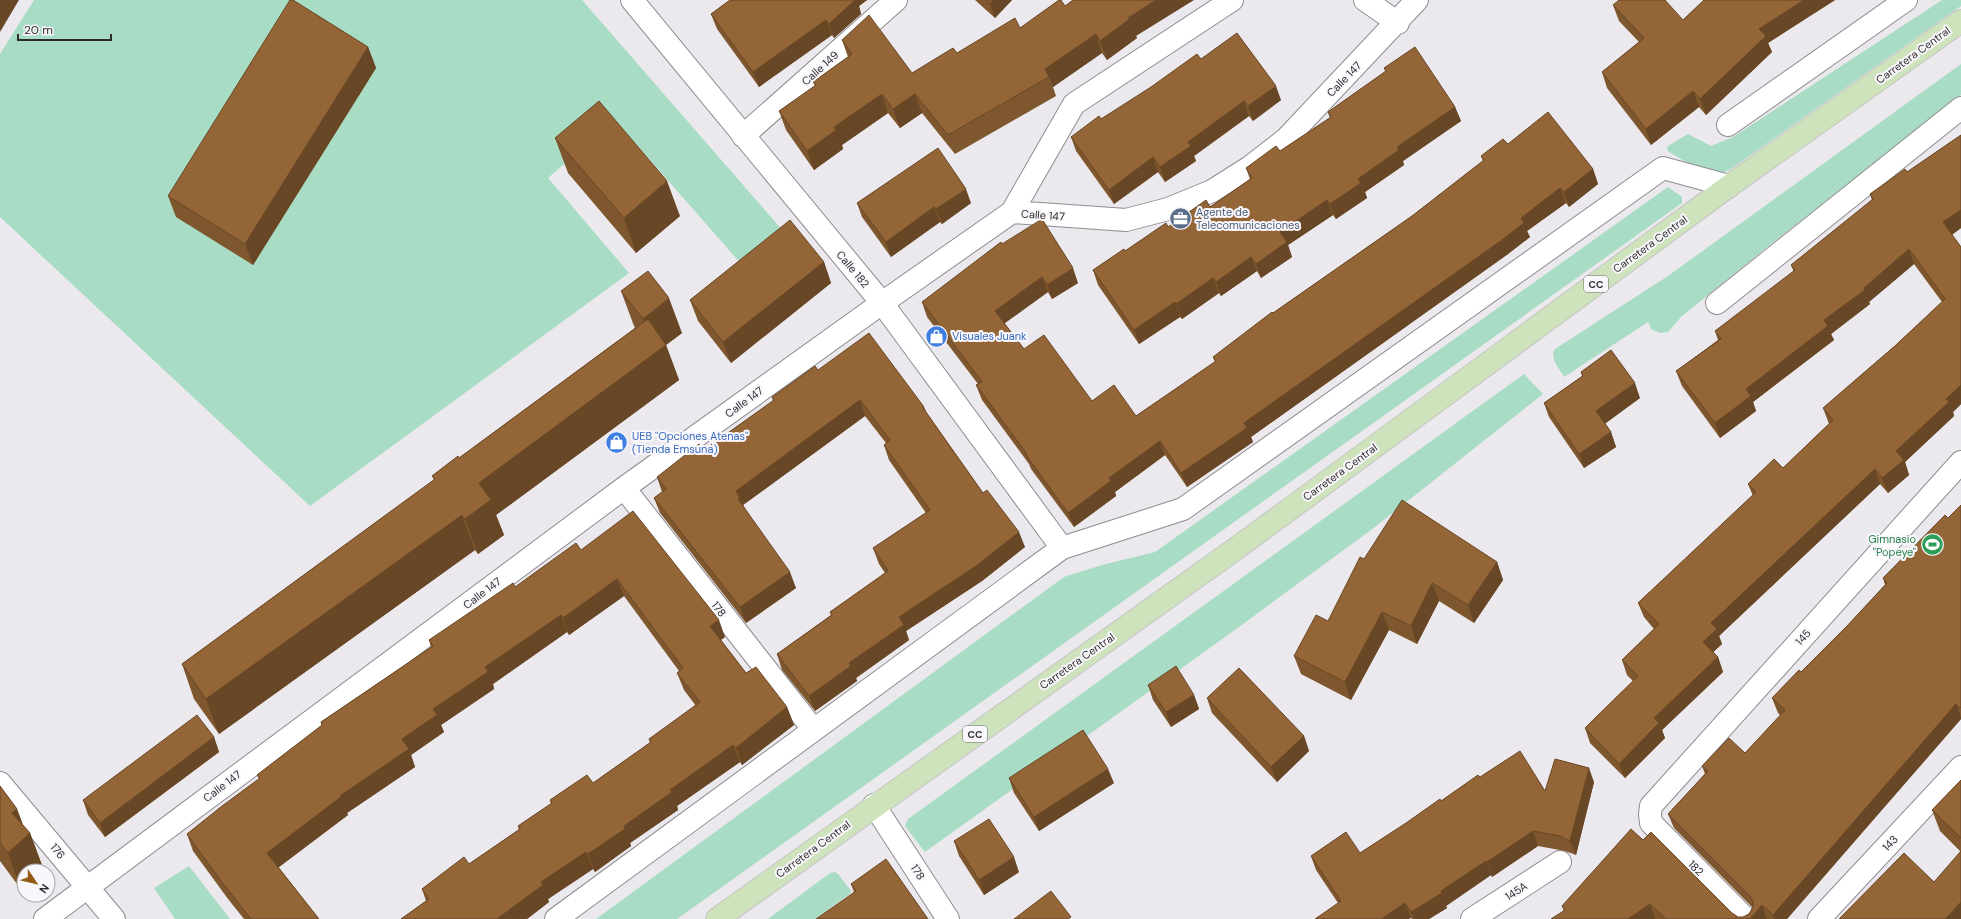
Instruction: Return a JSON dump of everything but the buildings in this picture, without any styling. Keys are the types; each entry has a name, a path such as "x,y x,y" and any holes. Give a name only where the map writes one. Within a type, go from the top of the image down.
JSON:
{"main road":[{"name":"Carretera Central","path":"717,919 874,805 1234,550 1728,186 1961,21"}],"street":[{"name":"Calle 182","path":"632,0 882,303 1062,548"},
{"name":"Calle 149","path":"743,136 896,0"},
{"path":"1012,212 1074,104 1232,0"},
{"path":"1365,0 1398,22"},
{"name":"Calle 147","path":"45,919 624,488 882,303 1012,212 1126,220 1168,209 1212,191 1250,167 1286,139 1398,22 1417,0"},
{"path":"1728,125 1906,0"},
{"path":"1717,303 1961,108"},
{"path":"556,919 1062,548 1183,508 1663,168 1728,186"},
{"name":"145","path":"1650,814 1651,806 1961,462"},
{"name":"178","path":"624,488 814,729"},
{"name":"143","path":"1819,919 1961,767"},
{"name":"176","path":"0,783 88,886 114,919"},
{"name":"178","path":"874,805 948,919"},
{"name":"182","path":"1650,814 1652,823 1746,919"},
{"name":"145A","path":"1472,919 1560,862"}],"green space":[{"path":"34,0 582,0 784,232 743,266 615,120 548,178 629,273 310,506 0,217 0,54"},
{"path":"1942,0 1961,0 1961,6 1731,169 1720,174 1691,165 1669,152 1667,149 1668,146 1688,134 1711,146 1733,137"},
{"path":"1961,64 1961,95 1767,247 1681,317 1668,332 1661,333 1652,330 1648,322 1564,377 1554,360 1553,356 1555,349 1668,276"},
{"path":"1668,187 1682,197 1682,203 677,919 596,919 1064,577 1102,565 1155,552"},
{"path":"1524,374 1543,394 1371,530 1232,632 925,852 905,826 908,819"},
{"path":"189,866 230,919 175,919 154,888"},
{"path":"835,872 852,892 815,919 768,919 830,873"}],"place":[{"name":"Agente de Telecomunicaciones","path":"1181,218"},
{"name":"Visuales Juank","path":"936,336"},
{"name":"UEB \"Opciones Atenas\" (Tienda Emsuna)","path":"617,442"},
{"name":"Gimnasio \"Popeye\"","path":"1932,545"}]}
